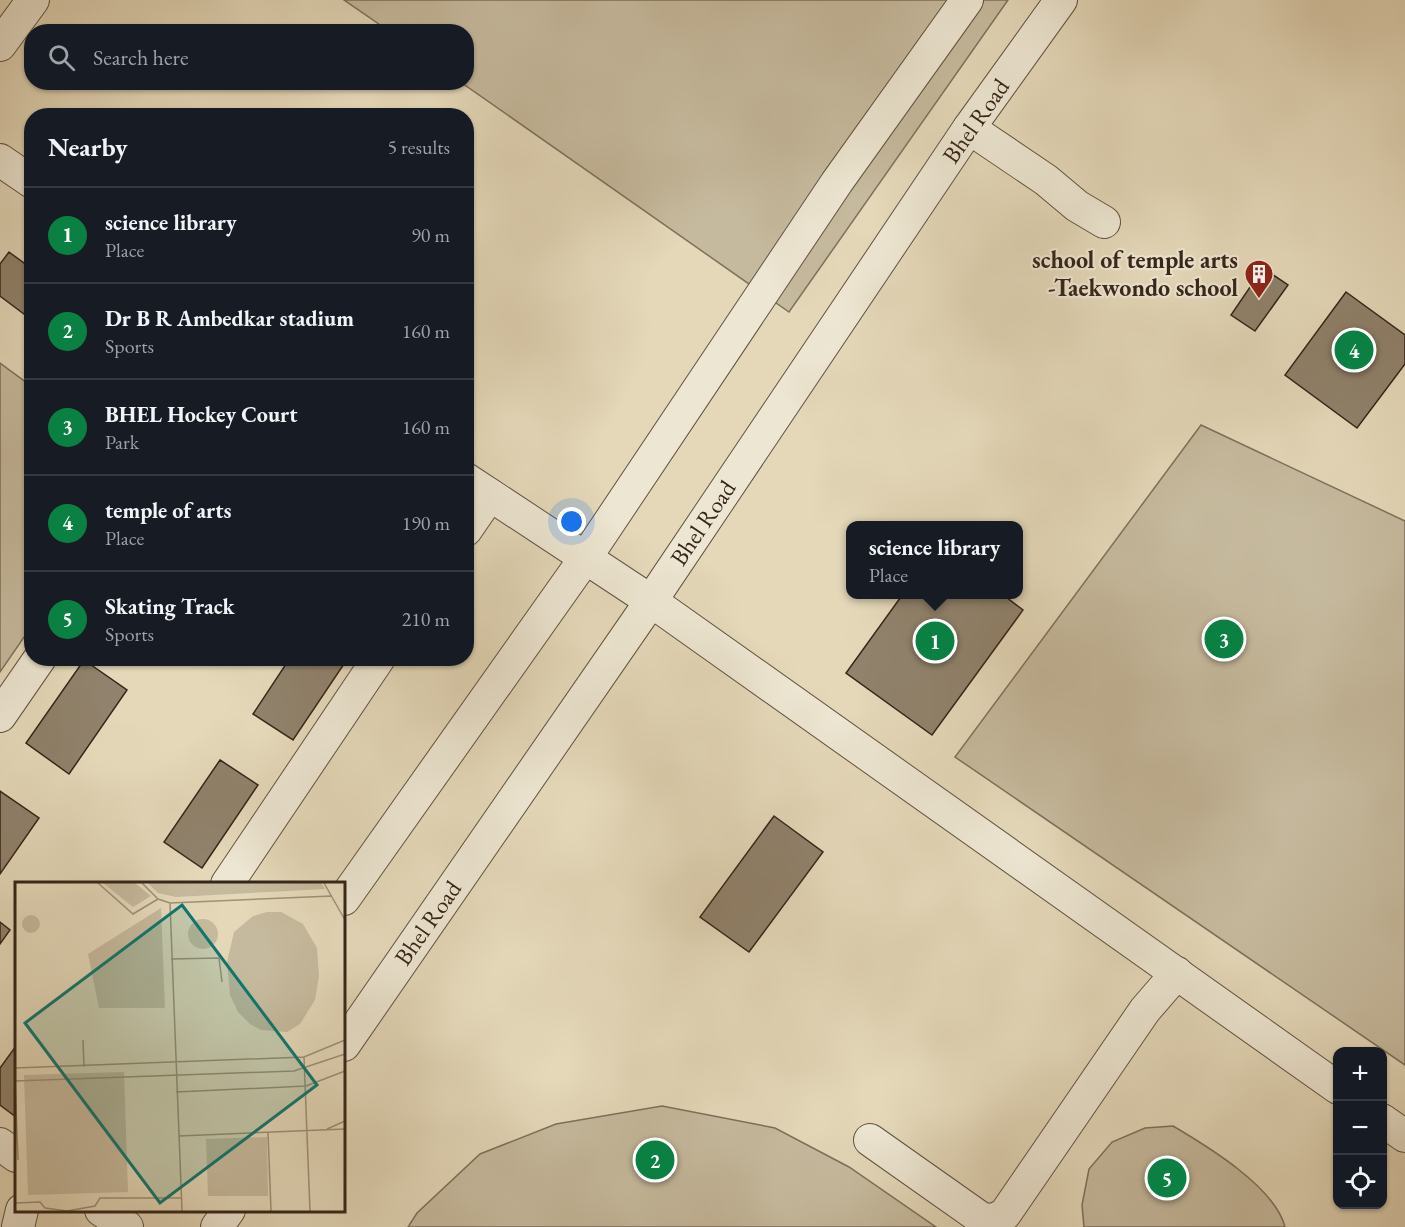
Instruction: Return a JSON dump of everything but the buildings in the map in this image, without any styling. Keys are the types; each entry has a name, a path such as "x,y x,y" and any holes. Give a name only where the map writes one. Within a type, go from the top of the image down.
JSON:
{"street":[{"path":"0,45 33,0"},
{"path":"345,898 586,557 837,182 967,0"},
{"name":"Bhel Road","path":"345,1044 651,601 969,128 1061,0"},
{"path":"969,128 1046,180 1077,206 1104,222"},
{"path":"0,160 24,176"},
{"path":"478,487 651,601 1333,1084"},
{"path":"0,716 34,666"},
{"path":"228,882 374,666"},
{"path":"870,1140 982,1219 994,1220 1005,1214 1145,1010 1177,973"},
{"path":"1387,1123 1405,1136"},
{"path":"0,1144 15,1155"},
{"path":"18,1227 22,1212"},
{"path":"217,1227 228,1212"}],"shaded area":[{"path":"344,0 1008,0 789,312 472,90 474,90 474,24 379,24"},
{"path":"0,363 24,381 24,637 0,672"},
{"path":"1201,425 1405,521 1405,1065 1387,1053 1387,1047 1379,1047 955,757"},
{"path":"662,1106 775,1128 849,1167 936,1227 408,1227 417,1213 480,1154 556,1124"},
{"path":"1173,1126 1221,1156 1254,1183 1279,1212 1285,1227 1084,1227 1082,1205 1089,1169 1112,1142 1145,1128"}],"place":[{"name":"school of temple arts -Taekwondo school","path":"1259,300"},
{"name":"temple of arts","path":"1354,350"},
{"name":"BHEL Hockey Court","path":"1224,639"},
{"name":"science library","path":"935,641"},
{"name":"Dr B R Ambedkar stadium","path":"655,1160"},
{"name":"Skating Track","path":"1167,1178"}]}
